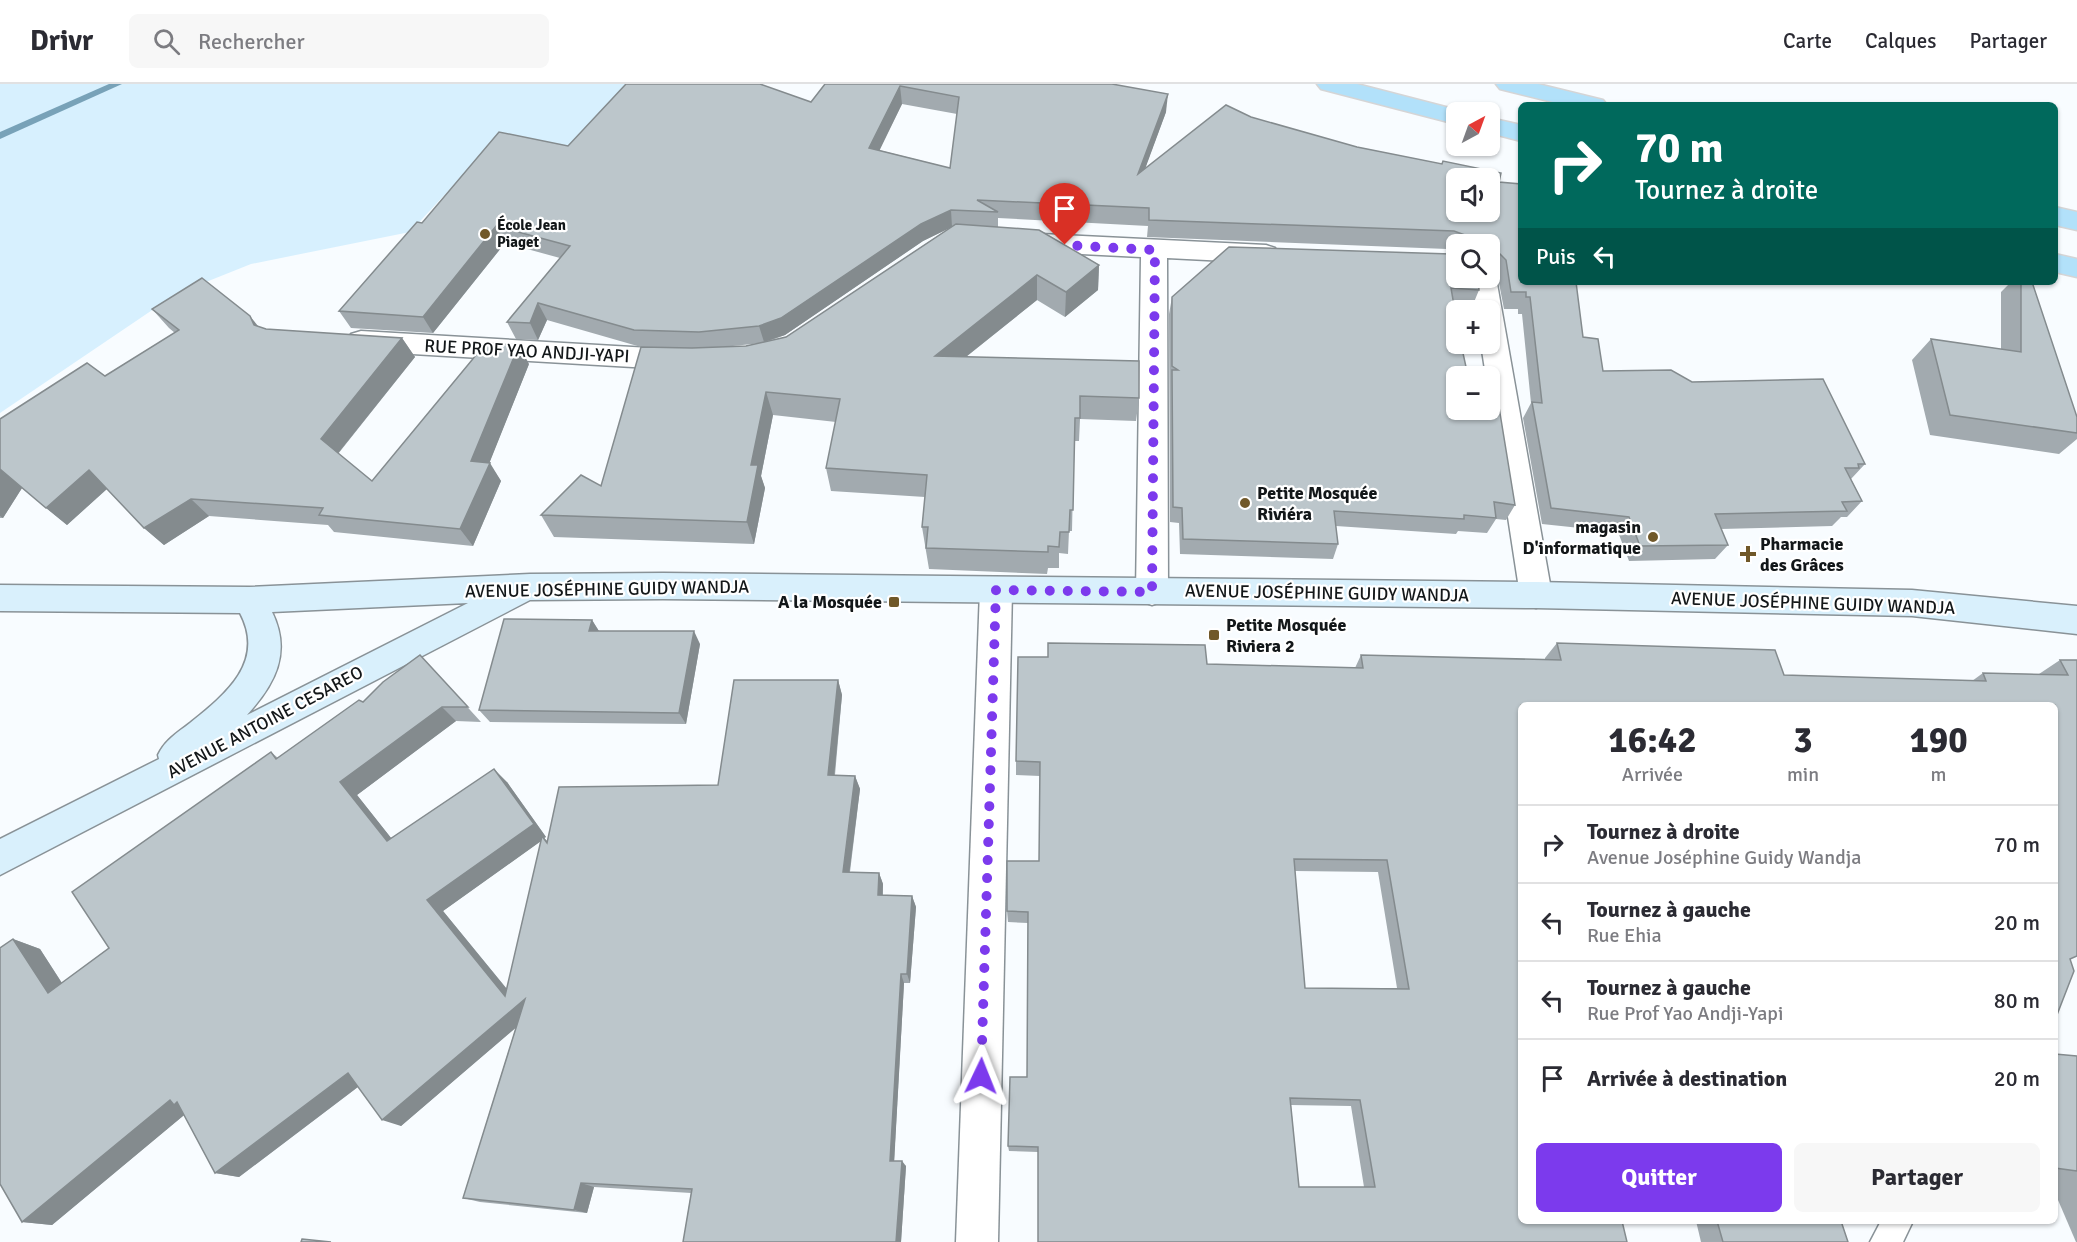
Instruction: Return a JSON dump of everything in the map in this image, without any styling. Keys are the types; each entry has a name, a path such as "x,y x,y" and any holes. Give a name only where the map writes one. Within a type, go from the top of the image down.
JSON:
{"main road":[{"path":"1329,84 1446,114"},
{"path":"1508,84 1583,102"},
{"path":"1500,128 1518,132"},
{"path":"2058,217 2077,221"},
{"path":"2058,264 2077,268"}],"street":[{"path":"1000,241 1295,255"},
{"path":"1152,592 1155,250"},
{"name":"RUE PROF YAO ANDJI-YAPI","path":"340,340 610,357 711,360"},
{"path":"1496,354 1536,595"},
{"name":"AVENUE JOSÉPHINE GUIDY WANDJA","path":"0,598 249,600 530,587 1536,595 1912,603 2077,620"},
{"name":"AVENUE ANTOINE CESAREO","path":"0,858 17,847 263,725 376,664 530,587"},
{"path":"977,1242 996,590"},
{"path":"126,794 216,721 245,694 259,673 265,653 266,634 249,600"}],"lane":[{"path":"1886,1242 1896,1224"}],"shaded area":[{"path":"0,84 638,84 562,157 489,147 410,232 251,264 176,294 0,413"}],"building":[{"path":"626,84 760,84 811,102 825,84 1112,84 1168,94 1138,174 1226,105 1251,117 1357,147 1442,164 1443,161 1477,168 1446,168 1446,222 1500,222 1500,182 1518,184 1518,285 1576,285 1583,337 1598,339 1603,371 1671,370 1692,382 1823,379 1865,464 1858,464 1859,468 1845,468 1862,501 1842,502 1847,511 1715,514 1728,545 1640,546 1629,517 1551,508 1532,402 1542,403 1530,297 1526,297 1526,292 1511,292 1506,260 1500,254 1500,234 1149,220 1149,208 977,200 998,212 951,210 921,224 781,318 759,326 699,332 634,330 538,303 530,323 507,322 570,246 496,226 423,317 339,311 417,222 422,223 499,132 568,146","holes":["900,86 959,97 950,168 869,148"]},
{"path":"956,224 1039,230 1099,265 1066,292 1037,275 935,356 1139,361 1139,398 1080,396 1080,418 1075,418 1073,510 1070,510 1069,532 1060,532 1059,547 1048,546 1048,552 926,548 928,527 922,527 927,475 826,468 840,399 766,392 751,465 758,465 747,522 541,515 581,475 601,486 641,347 746,346 786,337"},
{"path":"1229,247 1446,254 1446,288 1451,288 1453,300 1446,300 1446,354 1463,354 1466,366 1446,366 1446,420 1500,420 1500,413 1515,505 1494,502 1496,518 1464,515 1464,519 1334,511 1338,544 1183,539 1182,508 1173,507 1172,370 1178,370 1172,366 1172,297"},
{"path":"202,278 250,316 254,325 266,329 402,338 321,439 372,481 486,343 519,345 471,461 490,463 460,529 319,515 323,508 191,499 144,528 89,470 46,508 1,470 0,472 0,419 87,363 105,376 179,330 152,309"},
{"path":"2021,285 2033,285 2077,417 2077,433 1950,415 1931,339 2021,352"},
{"path":"1451,288 1479,288 1479,290"},
{"path":"504,619 592,620 589,631 694,631 679,713 479,710"},
{"path":"1048,643 1205,645 1207,664 1363,668 1361,655 1561,660 1557,643 1775,650 1784,675 1986,681 1983,673 2068,675 2060,660 2077,660 2077,956 2070,959 2074,971 2058,1012 2058,702 1518,702 1518,1224 1623,1224 1627,1242 1038,1242 1038,1147 1008,1146 1010,1077 1027,1077 1028,912 1007,911 1007,861 1039,861 1040,762 1016,761 1018,657 1048,657","holes":["1294,859 1387,860 1409,989 1305,988","1290,1098 1360,1100 1375,1187 1299,1187"]},
{"path":"420,655 468,707 442,707 340,782 387,841 494,769 534,824 427,900 505,996 542,836 547,843 559,787 718,785 734,680 838,680 828,775 855,776 843,872 879,873 878,895 912,896 907,974 901,974 890,1161 902,1161 896,1242 683,1242 692,1189 581,1183 574,1210 463,1198 525,999 382,1120 348,1073 215,1173 177,1102 174,1105 170,1100 22,1222 0,1184 0,948 13,939 48,993 109,948 72,892 271,752 276,759 359,700 363,702 383,682"},
{"path":"2058,1054 2077,1056 2077,1171 2058,1168"},
{"path":"1718,1224 1842,1224 1848,1242 1723,1242"},
{"path":"302,1239 331,1242 301,1242"}],"waterway":[{"path":"0,136 117,84"}],"place":[{"name":"École Jean Piaget","path":"485,234"},
{"name":"Petite Mosquée Riviéra","path":"1245,503"},
{"name":"magasin D'informatique","path":"1653,537"},
{"name":"Pharmacie des Grâces","path":"1748,554"},
{"name":"A la Mosquée","path":"894,602"},
{"name":"Petite Mosquée Riviera 2","path":"1214,635"}],"route":[{"path":"981,1076 996,590 1152,592 1155,250 1065,245"}]}
